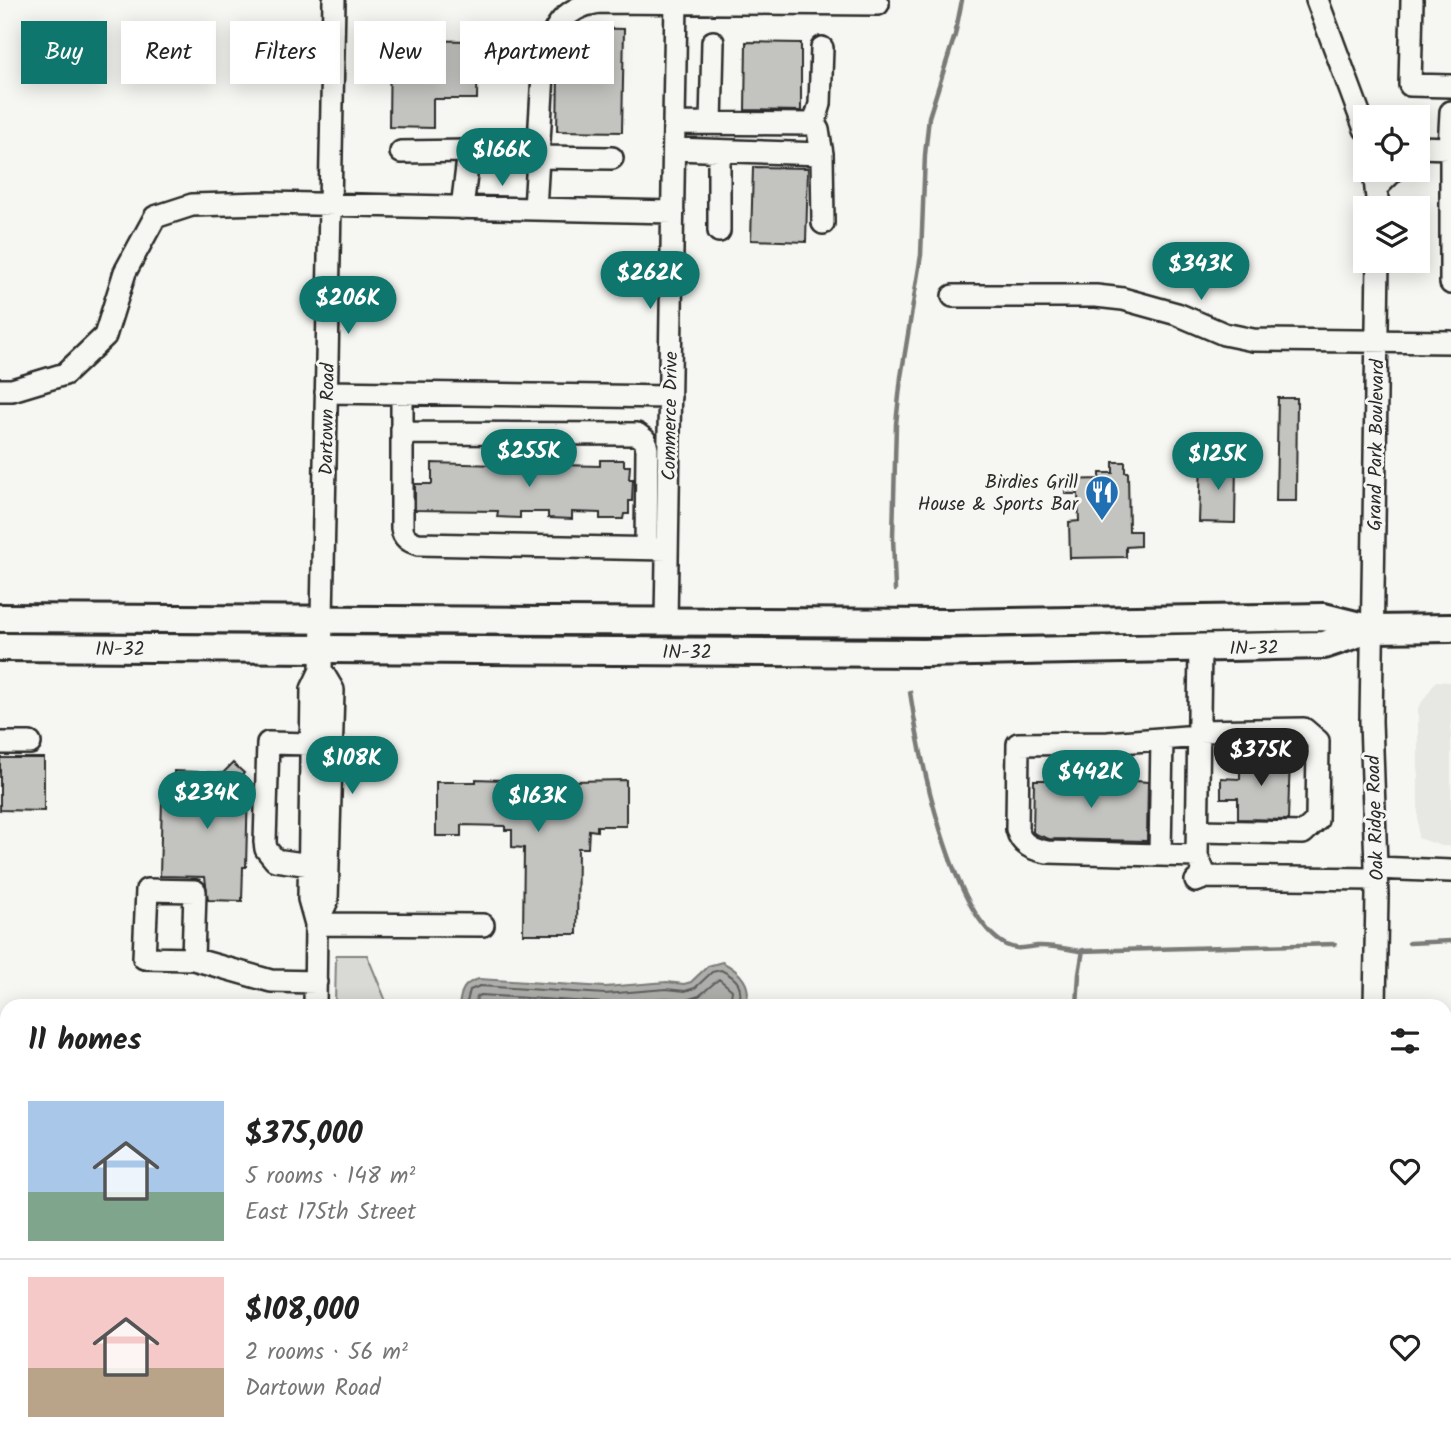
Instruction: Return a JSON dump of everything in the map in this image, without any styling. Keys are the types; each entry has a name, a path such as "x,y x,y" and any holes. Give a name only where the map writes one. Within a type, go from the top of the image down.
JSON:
{"main road":[{"name":"IN-32","path":"0,618 947,623 1324,617 1372,629 1451,628"},
{"name":"IN-32","path":"0,648 321,659 923,653 1324,645 1372,629"}],"street":[{"name":"Dartown Road","path":"315,999 316,924 309,899 312,689 321,659 334,0"},
{"path":"1317,0 1356,105"},
{"path":"1412,0 1410,85 1451,86"},
{"name":"Commerce Drive","path":"666,622 676,1"},
{"path":"535,209 544,57 551,34 566,15 582,4 711,1 878,4"},
{"path":"711,123 713,42"},
{"path":"814,124 820,104 822,48"},
{"path":"1451,112 1451,283"},
{"path":"674,123 814,124"},
{"path":"814,124 818,130 822,154 822,223"},
{"path":"1430,147 1450,148"},
{"path":"674,149 822,154"},
{"path":"719,150 719,231"},
{"path":"401,152 469,151 462,208"},
{"path":"537,157 612,158"},
{"path":"0,390 12,390 65,374 105,337 125,272 155,217 192,205 268,203 673,212"},
{"name":"Grand Park Boulevard","path":"1372,629 1378,273"},
{"path":"953,296 1096,296 1144,304 1177,314 1224,334 1253,340 1451,342"},
{"path":"326,392 670,397"},
{"path":"402,394 402,528 404,536 411,542 667,549"},
{"path":"568,395 568,433"},
{"path":"402,433 637,434 645,440 647,449 646,548"},
{"name":"Oak Ridge Road","path":"1372,629 1375,999"},
{"path":"1200,647 1197,856 1201,879 1451,871"},
{"name":"Dartown Road","path":"316,924 327,901 332,745 333,690 321,659"},
{"path":"1197,856 1047,852 1027,846 1019,838 1017,829 1018,744 1108,743 1199,733 1304,729 1318,741 1317,820 1303,833 1198,831"},
{"path":"1160,854 1163,739"},
{"path":"0,743 30,743"},
{"path":"310,865 275,860 266,849 268,743 311,744"},
{"path":"316,924 482,925"},
{"path":"193,959 271,981 316,982"}],"shaded area":[{"path":"1436,681 1451,682 1451,846 1442,846 1418,838 1418,708"},
{"path":"336,955 367,955 385,999 335,999"}],"water":[{"path":"722,962 740,975 748,992 747,999 460,999 464,988 479,979 605,987 667,982 684,984 691,982 708,966"}],"building":[{"path":"614,29 624,29 622,132 557,131 558,84 614,84"},
{"path":"446,41 460,41 460,84 477,84 477,99 433,99 433,128 389,127 389,84 446,84"},
{"path":"746,42 801,43 801,111 745,110"},
{"path":"753,167 808,168 806,242 751,240"},
{"path":"1278,398 1297,398 1296,501 1276,501"},
{"path":"498,458 522,459 522,464 600,466 600,460 624,460 624,466 630,466 629,479 633,479 629,514 624,514 623,519 600,519 600,513 572,512 572,519 548,518 548,512 520,512 520,518 497,517 498,511 415,510 415,484 432,484 432,463 498,465"},
{"path":"1201,461 1236,462 1235,523 1199,522"},
{"path":"1113,462 1125,462 1125,472 1128,472 1129,531 1140,531 1140,546 1126,547 1126,557 1070,558 1069,522 1079,521 1078,494 1065,494 1065,480 1100,479 1100,473 1113,473"},
{"path":"1290,755 1288,820 1238,819 1238,798 1221,798 1221,778 1240,779 1240,757"},
{"path":"0,758 44,758 44,811 0,810"},
{"path":"233,763 244,773 231,786 248,786 246,867 243,867 242,901 208,900 205,877 160,876 162,799 173,799 174,771 223,773"},
{"path":"544,777 571,781 626,780 626,826 597,826 597,831 589,830 588,848 578,848 577,934 523,934 524,848 512,847 512,830 505,830 505,826 461,825 461,836 436,836 436,782 476,782 476,779 530,781 544,780"},
{"path":"1076,779 1075,781 1111,782 1111,779 1148,782 1147,841 1049,839 1035,834 1034,780"}],"waterway":[{"path":"895,590 893,536 896,424 921,255 929,117 955,35 962,0"},
{"path":"910,692 930,791 953,868 986,928 1006,945 1018,948 1048,946 1080,951 1335,944"},
{"path":"1409,943 1451,941"},
{"path":"1077,999 1083,950"}],"place":[{"name":"Birdies Grill House & Sports Bar","path":"1102,522"}]}
